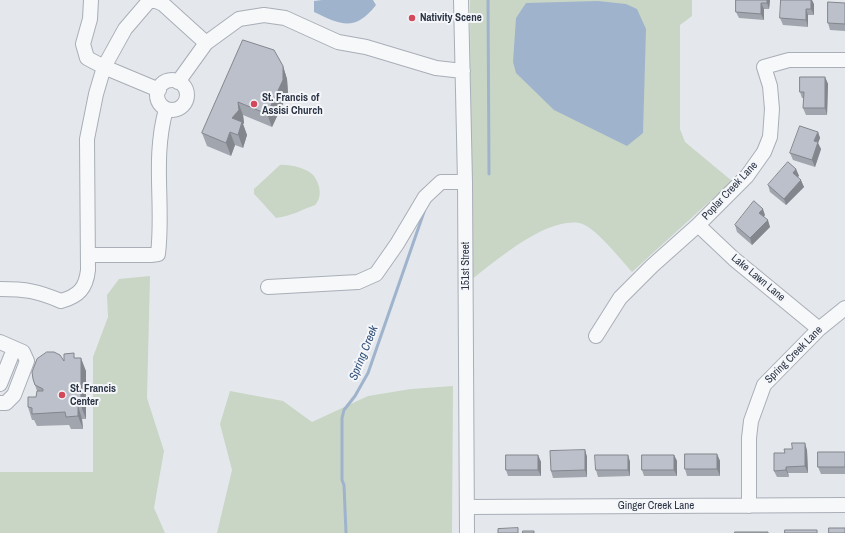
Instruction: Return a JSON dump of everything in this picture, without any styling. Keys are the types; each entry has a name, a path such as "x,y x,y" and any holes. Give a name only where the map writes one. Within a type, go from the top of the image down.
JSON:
{"street":[{"path":"92,0 90,19 83,44 87,58 104,67 158,90"},
{"path":"90,19 100,0"},
{"path":"0,289 20,289 40,292 61,302 71,298 86,284 88,270 87,139 96,94 104,67 126,29 149,1 156,0 163,4 206,43"},
{"name":"151st Street","path":"461,0 465,182 467,533"},
{"path":"178,82 206,43 239,19 271,16 285,18 338,42 366,47 436,68 463,71"},
{"name":"Poplar Creek Lane","path":"596,336 620,298 652,266 698,225 747,176 764,152 770,137 772,109 770,86 764,67 788,60 845,60"},
{"path":"169,81 178,82 187,92 186,101 176,110 166,109 159,103 158,90 169,81"},
{"path":"88,255 151,256 158,254 158,168 161,128 166,109"},
{"path":"268,287 358,282 376,274 397,244 425,197 441,182 465,182"},
{"name":"Lake Lawn Lane","path":"698,225 734,259 819,329"},
{"name":"Spring Creek Lane","path":"749,506 748,438 751,421 764,385 819,329 845,308"},
{"path":"0,342 23,352 27,361 14,394 6,403 0,403"},
{"path":"0,383 14,349"},
{"name":"Ginger Creek Lane","path":"467,507 845,505"}],"green space":[{"path":"470,0 692,0 692,16 680,25 680,129 685,142 732,181 632,272 600,236 592,230 579,223 566,223 551,227 522,242 471,280"},
{"path":"280,165 297,167 306,170 313,175 319,186 320,194 315,205 292,214 276,218 254,194 254,189"},
{"path":"150,276 147,398 164,451 154,508 165,533 0,533 0,472 93,472 93,357 108,317 107,295 119,279"},
{"path":"453,386 452,533 217,533 232,470 220,424 230,391 283,401 312,422 368,396 411,389"}],"water":[{"path":"373,0 376,5 361,19 354,23 347,24 340,23 314,12 314,1"},
{"path":"598,1 626,4 637,9 646,29 643,133 627,146 554,110 516,73 513,62 516,18 526,3"}],"building":[{"path":"736,0 767,0 767,3 761,3 761,14 736,12"},
{"path":"781,0 811,0 811,9 806,9 806,20 780,18"},
{"path":"828,2 845,3 845,24 828,23"},
{"name":"St. Francis of Assisi Church","path":"243,40 274,50 283,66 283,80 267,114 238,102 239,110 232,118 242,122 238,135 230,132 226,143 202,133"},
{"path":"800,77 825,77 825,108 803,108 804,92 800,92"},
{"path":"800,126 818,132 814,141 818,142 812,160 790,153"},
{"path":"788,162 796,169 793,173 801,180 784,199 768,185"},
{"path":"754,201 763,209 759,213 768,220 750,238 735,225"},
{"name":"St. Francis Center","path":"47,352 54,352 60,355 64,361 64,354 74,353 74,358 81,358 81,406 78,406 78,416 66,417 65,412 32,414 32,408 28,407 28,397 36,397 37,391 43,391 43,389 35,385 32,372 37,359"},
{"path":"792,443 805,443 805,466 786,467 786,470 774,471 774,453 785,453 784,449 792,449"},
{"path":"585,450 585,470 551,471 550,451"},
{"path":"818,452 845,452 845,467 818,467"},
{"path":"685,454 717,454 717,469 685,469"},
{"path":"506,455 538,455 538,470 506,470"},
{"path":"595,455 628,455 628,470 596,470"},
{"path":"642,455 674,455 674,470 642,470"},
{"path":"518,528 518,533 498,533 498,529"},
{"path":"829,528 845,528 845,533 829,533"},
{"path":"785,530 817,530 817,533 785,533"},
{"path":"523,531 534,531 534,533 523,533"},
{"path":"768,532 768,533 735,533"}],"waterway":[{"name":"Spring Creek","path":"488,0 489,174"},
{"name":"Spring Creek","path":"346,533 344,485 342,480 342,418 344,410 355,396 368,373 425,209"}],"place":[{"name":"Nativity Scene","path":"412,18"},
{"name":"St. Francis of Assisi Church","path":"254,104"},
{"name":"St. Francis Center","path":"62,395"}]}
